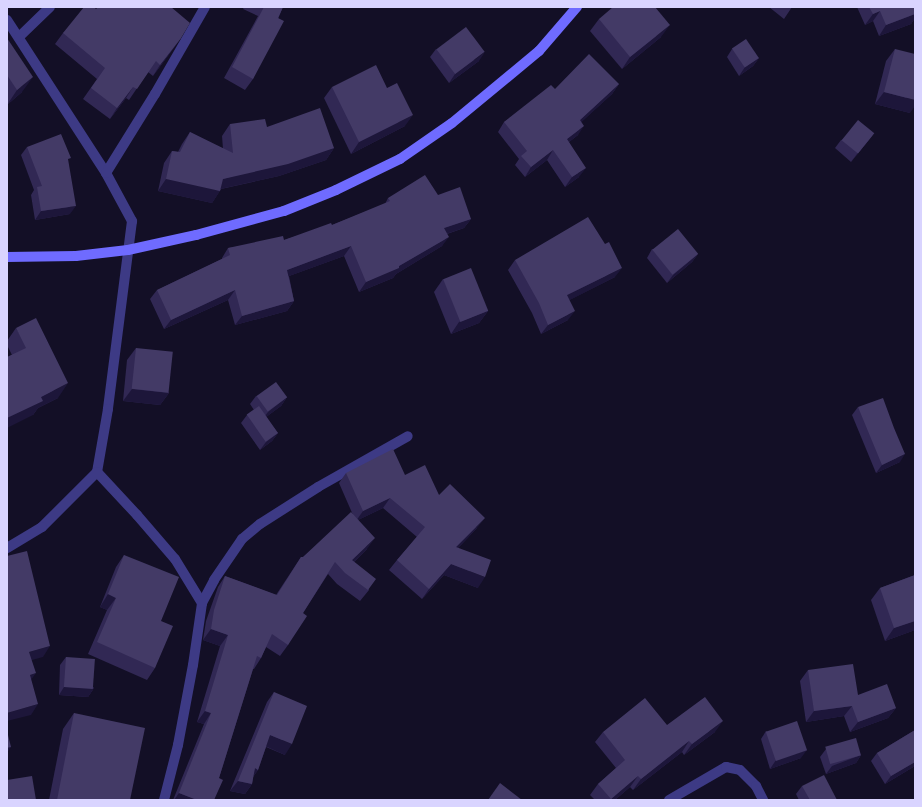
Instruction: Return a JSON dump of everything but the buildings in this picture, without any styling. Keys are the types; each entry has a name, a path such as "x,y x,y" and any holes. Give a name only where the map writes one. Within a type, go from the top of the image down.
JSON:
{"main road":[{"path":"7,257 76,256 128,250 196,235 284,211 336,190 400,159 452,123 539,51 578,7"}],"street":[{"path":"19,36 50,7"},
{"path":"106,174 155,94 205,7"},
{"path":"7,20 19,36 106,174 132,221 108,409 97,472 42,527 7,548"},
{"path":"164,800 178,745 193,665 202,603 214,580 242,539 260,524 318,487 408,436"},
{"path":"97,472 175,559 202,603"},
{"path":"669,800 726,767 740,770 756,786 764,800"}]}
